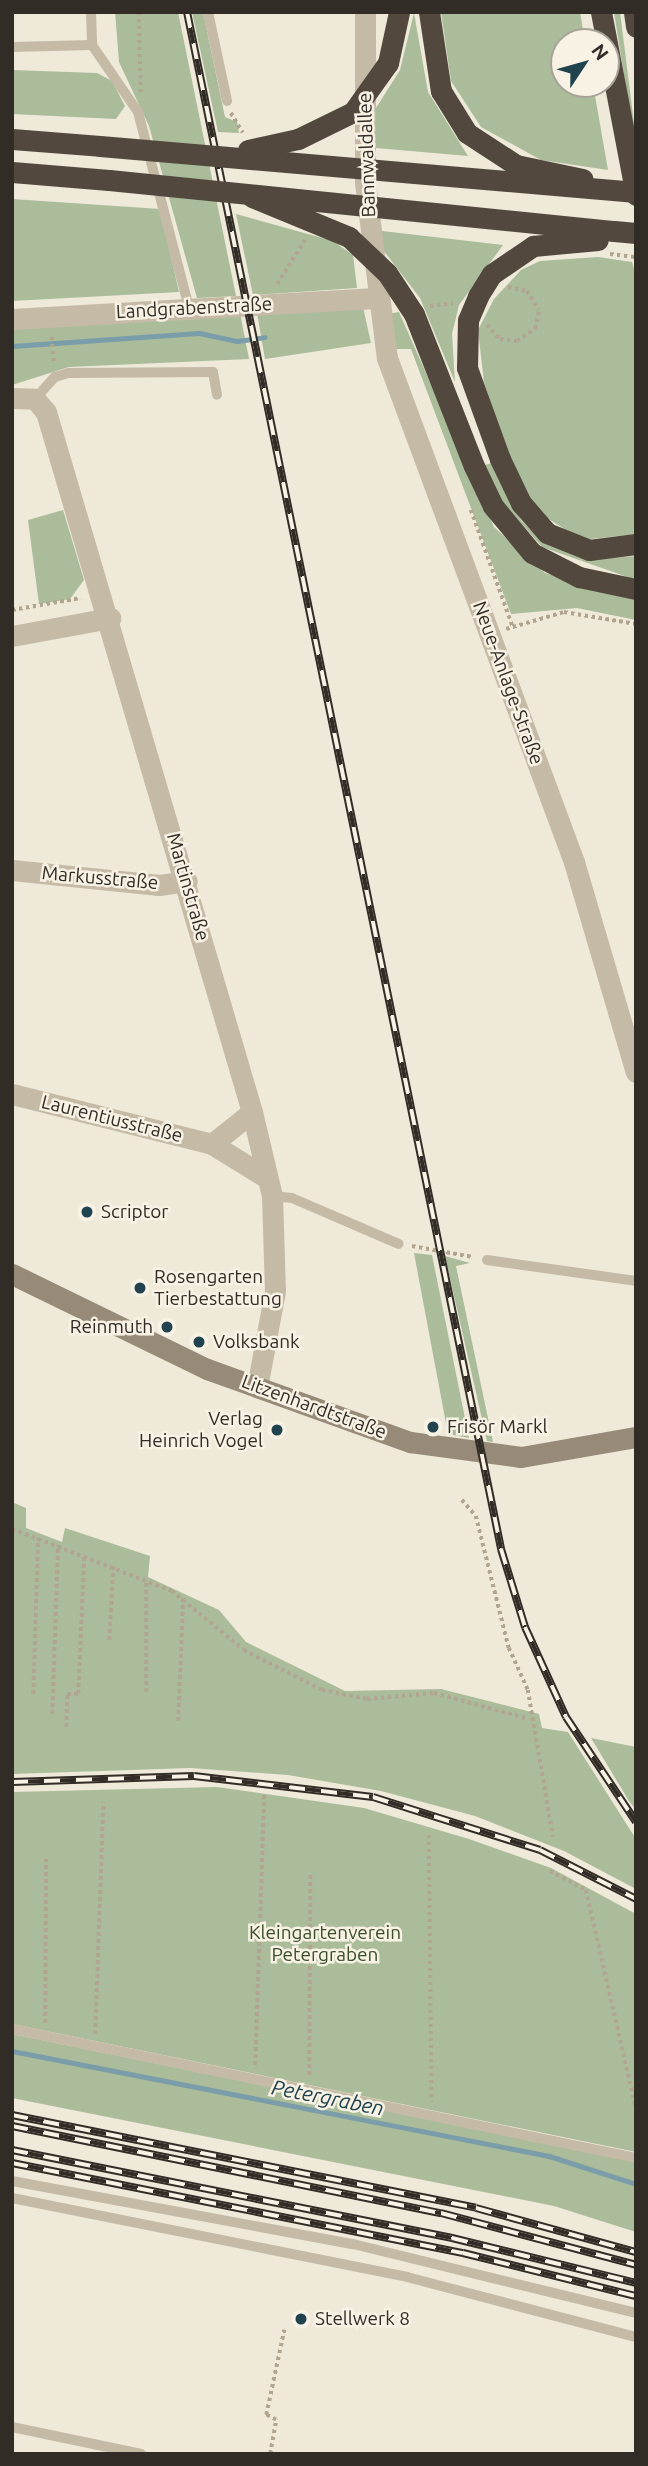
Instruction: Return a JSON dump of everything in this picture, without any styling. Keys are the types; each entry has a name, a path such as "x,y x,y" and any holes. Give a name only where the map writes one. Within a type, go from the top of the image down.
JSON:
{"highway":[{"path":"229,155 298,139 353,112 388,63 399,12"},
{"path":"429,12 441,91 477,142 516,165 608,189"},
{"path":"12,139 229,155 636,193 601,12"},
{"path":"634,12 636,27"},
{"path":"12,172 238,190 636,233"},
{"path":"238,190 349,237 387,273 414,314 474,466 493,506 532,553 579,577 636,589"},
{"path":"614,231 594,242 533,246 500,266 478,296 468,320 467,368 500,459 521,503 547,533 589,550 636,544"}],"street":[{"name":"Bannwaldallee","path":"365,12 365,182 375,298"},
{"name":"Landgrabenstraße","path":"12,318 375,298"},
{"name":"Neue-Anlage-Straße","path":"375,298 387,358 573,862 636,1072"},
{"path":"12,398 35,399"},
{"name":"Martinstraße","path":"35,399 46,412 110,618 252,1112 269,1187 275,1291 257,1387"},
{"path":"12,636 110,618"},
{"name":"Markusstraße","path":"12,870 159,885 187,881"},
{"name":"Laurentiusstraße","path":"12,1094 212,1144 269,1187"},
{"path":"212,1144 252,1112"},
{"name":"Litzenhardtstraße","path":"12,1274 207,1369 410,1442 481,1455 521,1457 636,1437"}],"lane":[{"path":"91,12 92,45 138,112 189,308"},
{"path":"208,12 227,101"},
{"path":"12,47 92,45"},
{"path":"35,399 55,377 68,373 214,372 217,395"},
{"name":"Laurentiusstraße","path":"269,1187 399,1244"},
{"path":"487,1260 636,1282"},
{"path":"12,2029 308,2088 636,2158"},
{"path":"12,2181 353,2244 636,2313"},
{"path":"12,2199 407,2277 636,2337"},
{"path":"12,2427 141,2454"}],"path":[{"path":"138,112 145,70 139,12"},
{"path":"259,303 287,271 308,227"},
{"path":"606,254 636,257"},
{"path":"498,285 505,278"},
{"path":"485,315 492,334 517,341 535,329 539,310 527,291 504,287"},
{"path":"52,328 54,363"},
{"path":"12,610 75,601 97,576"},
{"path":"491,634 564,612 636,624"},
{"path":"399,1244 487,1260"},
{"path":"462,1500 476,1516 509,1648 528,1690 529,1718 553,1837"},
{"path":"12,1529 84,1554 183,1598 244,1650 322,1690 368,1699 435,1693 529,1718"},
{"path":"33,1694 38,1538"},
{"path":"52,1714 58,1545"},
{"path":"66,1727 67,1694 78,1694 84,1554"},
{"path":"109,1640 113,1566"},
{"path":"146,1580 146,1692"},
{"path":"178,1721 183,1598"},
{"path":"254,2077 264,1795"},
{"path":"94,2046 103,1802"},
{"path":"429,1835 431,2115"},
{"path":"45,2036 46,1859"},
{"path":"550,1871 586,1890 636,2108"},
{"path":"308,2088 310,1875"},
{"path":"270,2454 276,2420 267,2415 284,2330"}],"green space":[{"path":"115,12 178,12 236,296 197,298 149,126 119,62"},
{"path":"192,12 203,12 225,117 237,122 239,133 218,132"},
{"path":"441,12 580,12 583,28 550,28 550,98 595,98 608,170 541,160 481,127 451,81"},
{"path":"614,12 620,12 636,139 620,50 620,28 617,28"},
{"path":"414,13 428,92 468,156 376,148 376,108 400,70"},
{"path":"12,70 97,73 112,81 125,106 116,119 12,114"},
{"path":"12,199 160,209 179,292 12,301"},
{"path":"236,214 333,241 353,255 357,288 253,295"},
{"path":"382,231 503,245 459,305 452,334 455,382 420,298 380,246"},
{"path":"598,257 632,262 636,276 636,534 582,540 536,511 508,456 484,382 478,330 494,299 521,270 540,261"},
{"path":"363,307 371,343 265,359 257,313"},
{"path":"399,312 494,527 545,573 636,600 636,620 577,608 511,614 411,349 396,349 388,314"},
{"path":"240,313 249,359 69,367 12,385 12,326"},
{"path":"492,463 521,520 541,540 588,560 636,556 636,580 542,547 501,500 485,465"},
{"path":"63,510 84,580 70,599 39,604 28,520"},
{"path":"414,1253 432,1255 469,1438 448,1434"},
{"path":"445,1256 470,1263 456,1266 493,1442 487,1441"},
{"path":"12,1502 26,1508 26,1528 62,1542 65,1528 150,1556 148,1577 219,1610 246,1642 345,1691 441,1689 539,1714 542,1728 568,1732 636,1839 636,1889 564,1851 475,1816 381,1791 288,1775 190,1768 12,1774"},
{"path":"591,1738 636,1747 636,1810 629,1801"},
{"name":"Kleingartenverein Petergraben","path":"217,1787 364,1808 469,1839 551,1868 636,1914 636,2152 12,2024 12,1792"},
{"path":"12,2034 636,2162 636,2232 554,2206 12,2098"}],"waterway":[{"path":"12,346 199,333 237,341 265,337"},
{"name":"Petergraben","path":"12,2051 549,2156 636,2184"}],"railway":[{"path":"187,12 501,1549 525,1627 566,1717 636,1822"},
{"path":"12,1782 194,1776 373,1797 540,1850 636,1899"},
{"path":"12,2115 476,2208 636,2252"},
{"path":"12,2126 441,2213 636,2265"},
{"path":"12,2150 452,2238 636,2283"},
{"path":"12,2163 463,2253 636,2296"}],"place":[{"name":"Scriptor","path":"87,1212"},
{"name":"Rosengarten Tierbestattung","path":"140,1288"},
{"name":"Reinmuth","path":"167,1327"},
{"name":"Volksbank","path":"199,1342"},
{"name":"Frisör Markl","path":"433,1427"},
{"name":"Verlag Heinrich Vogel","path":"277,1430"},
{"name":"Stellwerk 8","path":"301,2319"}]}
